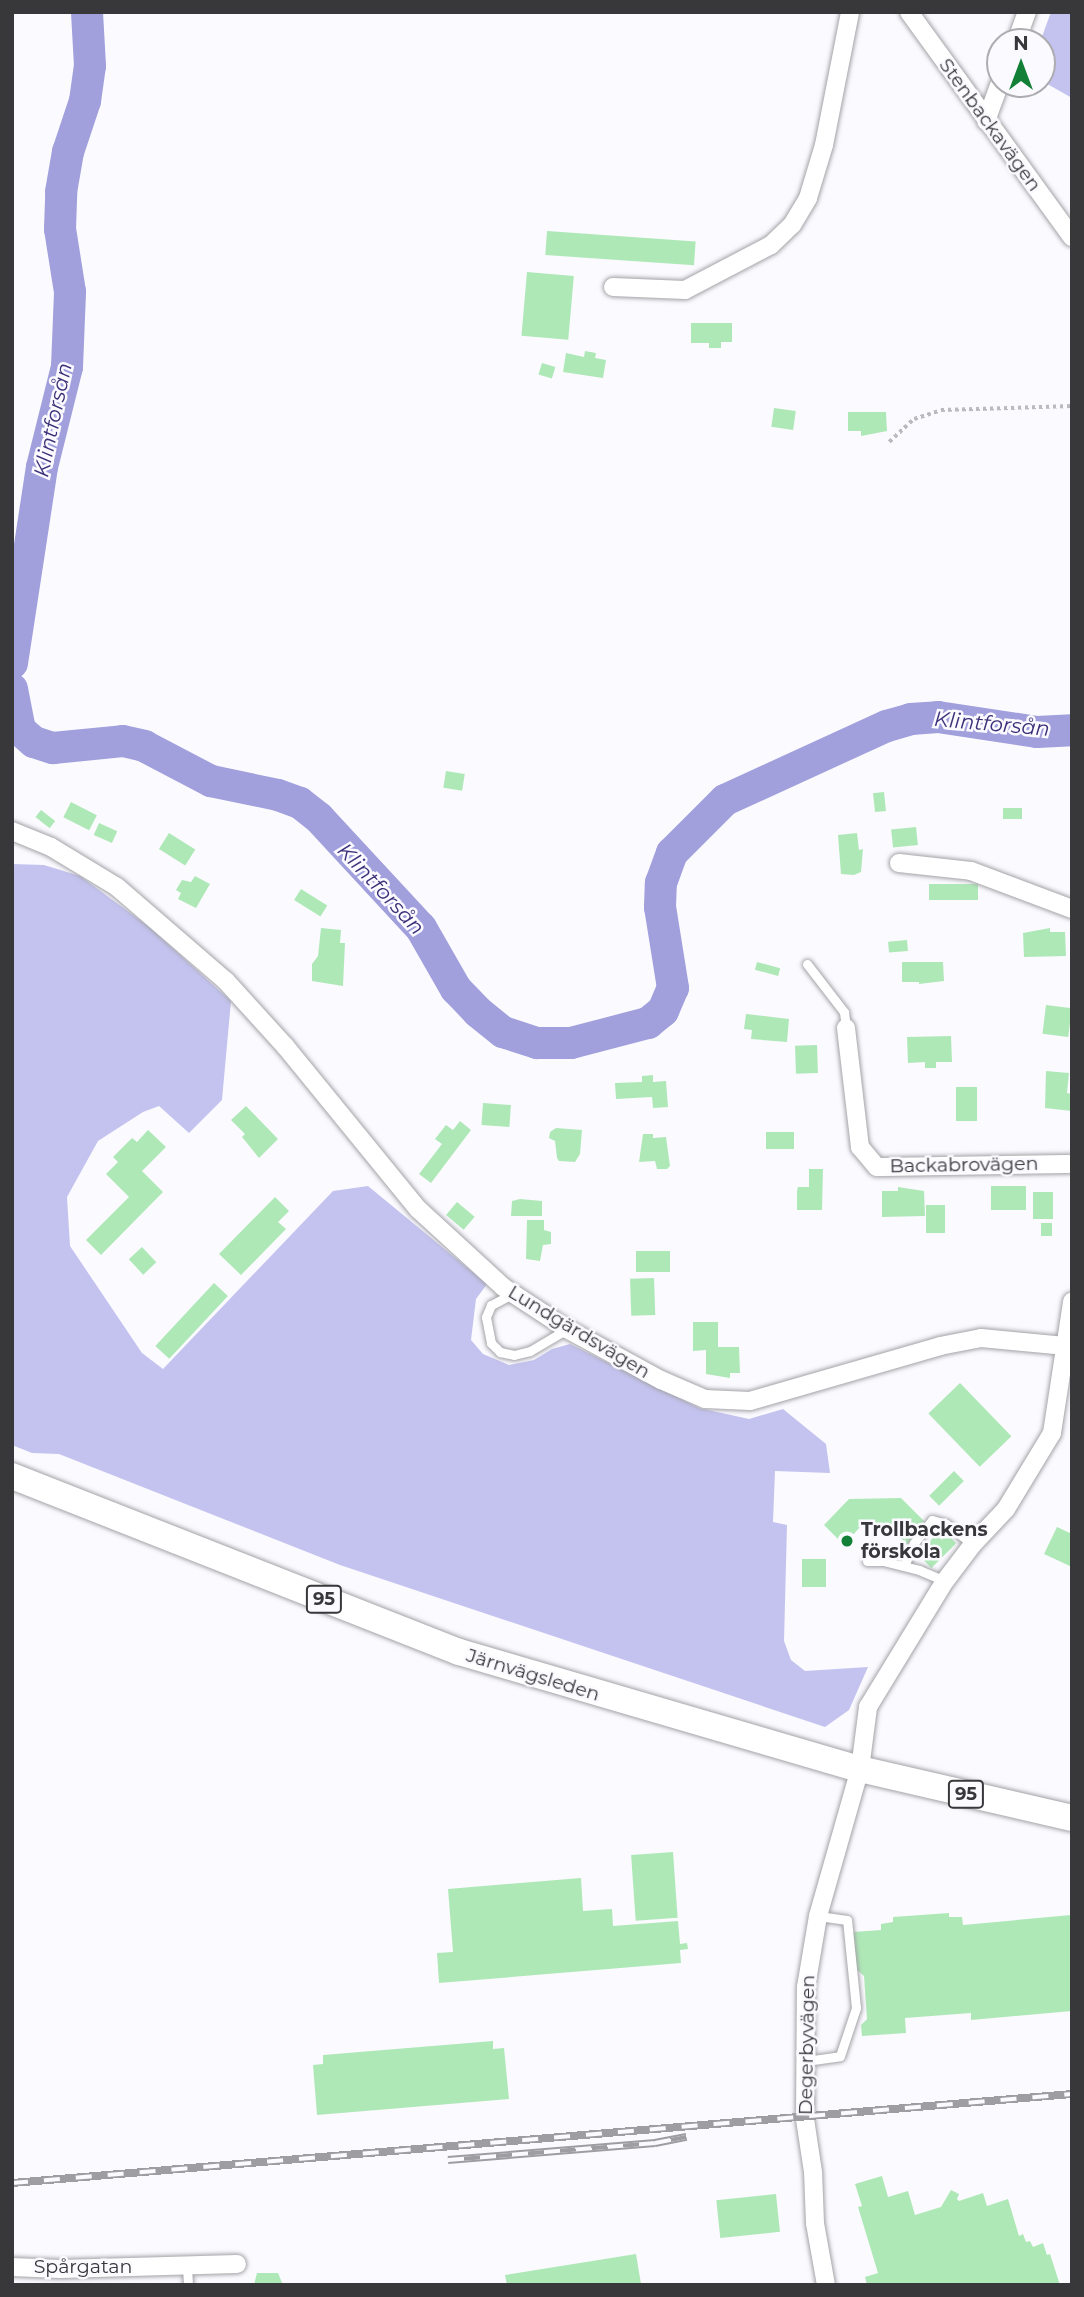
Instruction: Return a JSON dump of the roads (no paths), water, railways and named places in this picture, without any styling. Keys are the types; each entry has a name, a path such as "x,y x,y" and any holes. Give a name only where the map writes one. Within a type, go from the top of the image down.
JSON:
{"main road":[{"name":"Järnvägsleden","path":"12,1476 458,1653 860,1769 1072,1818"}],"street":[{"path":"613,287 685,290 771,245 792,225 808,198 824,145 850,12"},
{"name":"Stenbackavägen","path":"909,12 1072,237"},
{"path":"986,121 994,98"},
{"name":"Lundgärdsvägen","path":"12,831 51,848 117,887 208,965 285,1046 418,1209 514,1294 567,1329 661,1380 705,1399 750,1401 940,1346 981,1338 1066,1346"},
{"path":"899,863 971,871 1072,909"},
{"name":"Backabrovägen","path":"846,1028 860,1147 877,1167 1072,1164"},
{"path":"860,1769 868,1707 945,1581 973,1544 1006,1509 1052,1433 1072,1303"},
{"name":"Degerbyvägen","path":"826,2285 815,2223 813,2172 805,2119 806,1987 818,1916 860,1769"},
{"name":"Spårgatan","path":"12,2267 237,2264"}],"lane":[{"path":"807,964 844,1012 846,1028"},
{"path":"514,1294 491,1305 486,1317 491,1343 500,1352 514,1355 530,1351 567,1329"},
{"path":"904,1566 914,1543 932,1520 946,1524 973,1544"},
{"path":"867,1561 904,1566 945,1581"},
{"path":"806,2061 840,2056 856,2008 847,1920 818,1916"},
{"path":"187,2266 188,2285"}],"waterway":[{"name":"Klintforsån","path":"12,663 42,467 67,367 70,292 60,229 61,192 68,152 85,101 90,66 87,12"},
{"name":"Klintforsån","path":"12,689 20,730 34,742 53,748 123,741 144,746 211,781 278,795 300,803 319,818 421,928 456,989 478,1012 503,1032 537,1043 571,1043 648,1023 663,1011 673,988 660,907 661,883 672,853 725,800 887,726 911,719 938,717 1037,732 1072,730"}],"railway":[{"path":"12,2183 1072,2094"},
{"path":"448,2160 655,2143 686,2137"}],"place":[{"name":"Trollbackens förskola","path":"847,1541"}]}
